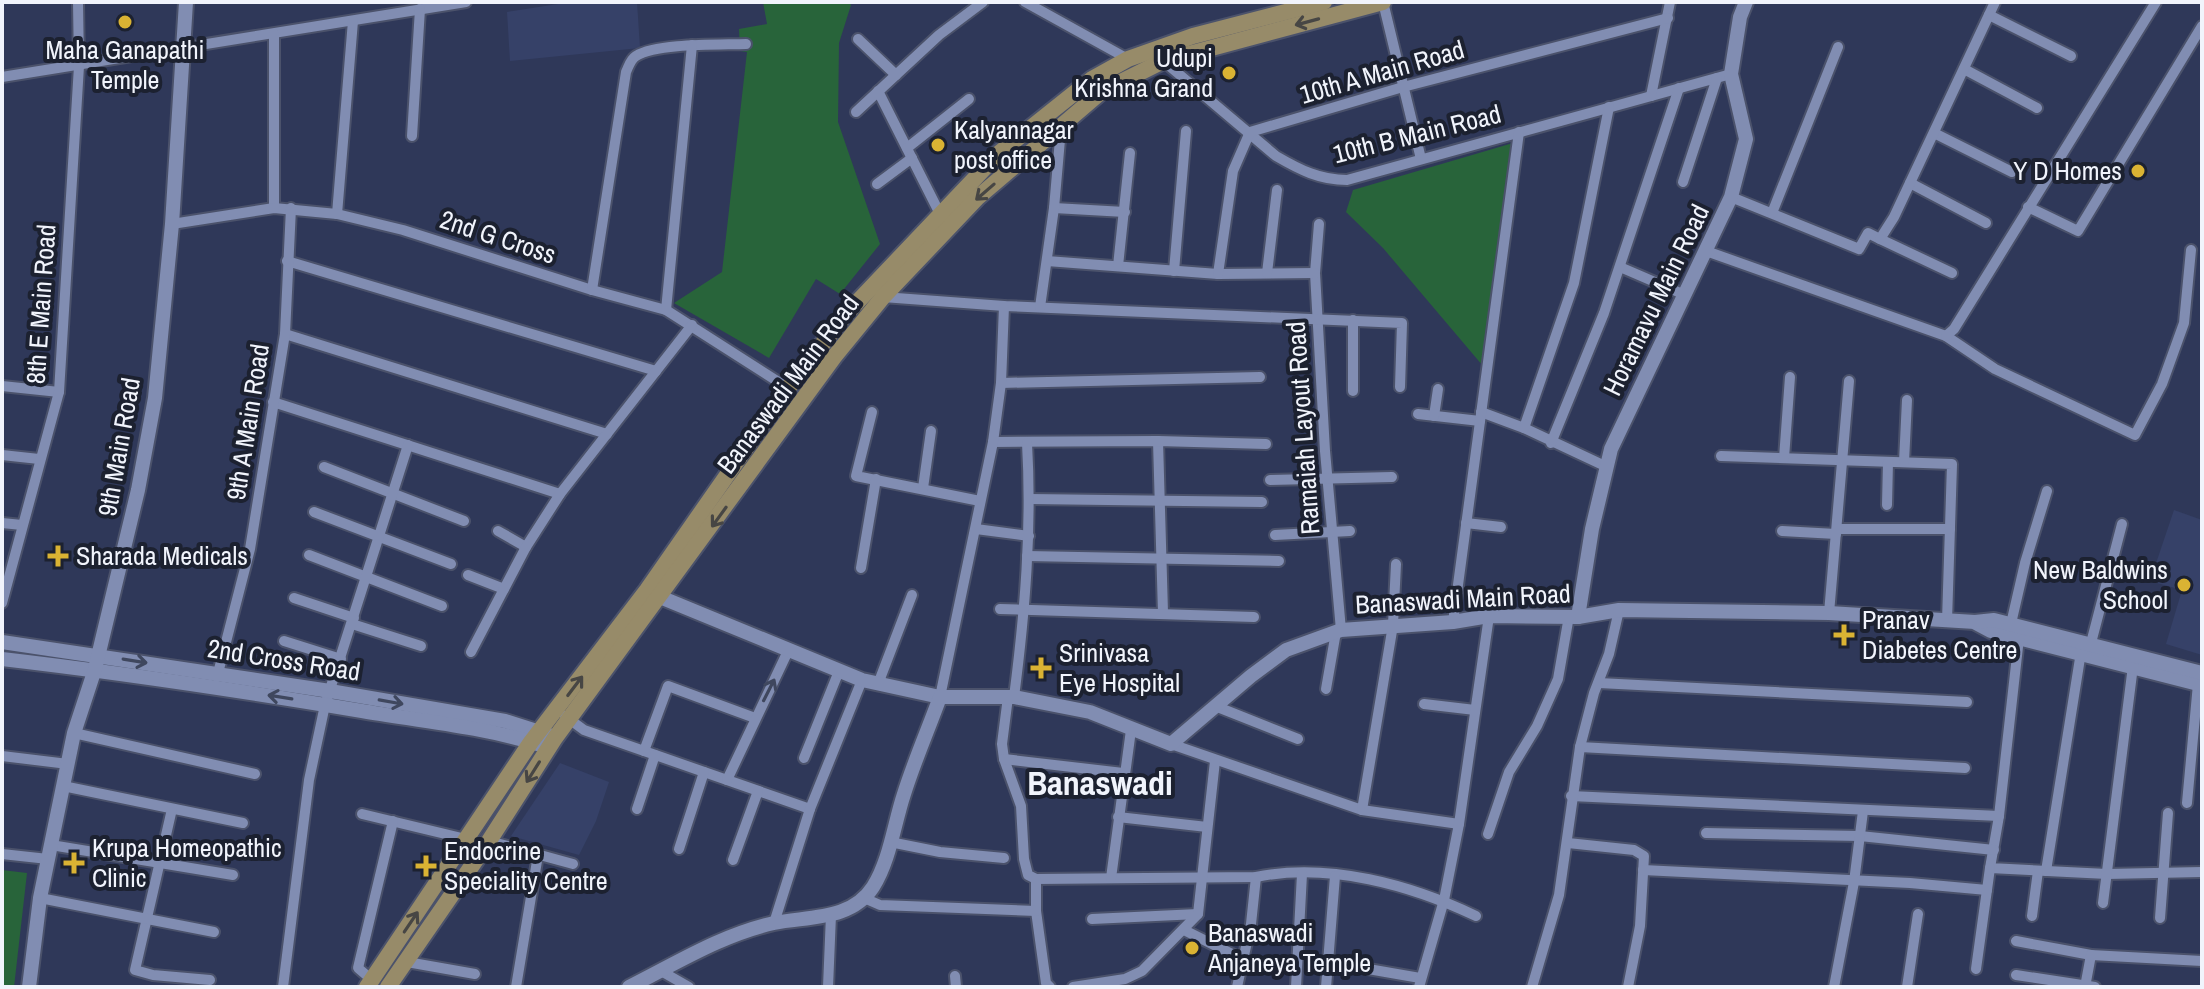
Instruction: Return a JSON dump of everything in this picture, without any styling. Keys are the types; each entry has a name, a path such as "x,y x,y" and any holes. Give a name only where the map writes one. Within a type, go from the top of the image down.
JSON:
{"main road":[{"name":"Banaswadi Main Road","path":"563,716 788,388 846,314 878,292 977,198 1101,92 1157,55 1324,2"},
{"name":"Banaswadi Main Road","path":"369,984 466,839 660,597 878,292 940,214 998,154 1092,79 1128,59 1157,55 1383,2"},
{"name":"Banaswadi Main Road","path":"388,987 489,841 544,740"}],"street":[{"name":"8th E Main Road","path":"2,603 59,392 79,66 78,2"},
{"name":"9th Main Road","path":"29,987 40,898 74,733 96,663 138,490 155,398 172,224 186,2"},
{"path":"2,77 466,2"},
{"path":"856,112 939,35 983,2"},
{"path":"1025,2 1128,59"},
{"path":"1383,2 1421,159"},
{"path":"1651,96 1670,2"},
{"name":"Horamavu Main Road","path":"1574,616 1605,466 1731,197 1746,139 1724,76 1746,2"},
{"path":"1880,239 1910,183 1995,2"},
{"path":"1946,336 1954,329 2156,2"},
{"path":"412,136 420,9"},
{"path":"1989,15 2071,56"},
{"name":"10th A Main Road","path":"1250,132 1403,87 1668,18"},
{"path":"337,214 353,21"},
{"path":"2028,207 2078,231 2202,26"},
{"path":"274,34 274,208"},
{"path":"858,39 896,75"},
{"path":"592,290 626,72 631,61 638,55 692,45 746,44"},
{"path":"666,310 692,45"},
{"path":"1772,213 1838,47"},
{"name":"10th B Main Road","path":"1157,55 1276,156 1329,180 1347,180 1724,76"},
{"path":"1964,69 2037,108"},
{"path":"1683,182 1724,76"},
{"path":"1551,443 1604,313 1679,88"},
{"path":"878,91 940,214"},
{"path":"877,184 969,99"},
{"path":"1524,428 1574,283 1609,107"},
{"path":"1040,307 1061,128"},
{"path":"1174,271 1186,131"},
{"path":"1218,274 1233,171 1250,132"},
{"path":"1453,622 1519,132"},
{"path":"1934,133 2012,172"},
{"path":"1118,266 1130,153"},
{"path":"1910,183 1986,223"},
{"path":"1267,273 1277,190"},
{"path":"1731,197 1859,249 1868,233 1952,273"},
{"name":"2nd G Cross","path":"172,224 291,208 337,214 403,230 592,290 666,310 788,388"},
{"name":"9th A Main Road","path":"216,681 250,549 285,334 291,208"},
{"path":"1054,208 1125,212"},
{"name":"Ramaiah Layout Road","path":"1319,224 1315,273 1338,631 1326,689"},
{"path":"1706,251 1946,336 1995,369 2135,435 2162,384 2184,323 2191,250"},
{"path":"287,261 656,371"},
{"path":"1047,261 1218,274 1315,273"},
{"path":"1620,267 1685,295"},
{"path":"878,292 1004,306 1402,323 1400,387"},
{"path":"629,987 725,937 774,923 831,915 864,898 873,887 940,697 993,442 1001,383 1004,306"},
{"path":"1353,320 1353,391"},
{"path":"471,652 526,547 560,494 692,325"},
{"path":"285,334 607,434"},
{"path":"1001,383 1260,377"},
{"path":"1784,458 1790,377"},
{"path":"1829,613 1849,381"},
{"path":"2,386 59,392"},
{"path":"1434,416 1438,389"},
{"path":"1904,462 1907,400"},
{"path":"273,402 560,494"},
{"path":"872,412 856,476 980,501"},
{"path":"1418,414 1481,417 1524,428 1605,466"},
{"path":"923,488 931,431"},
{"path":"1158,441 1163,613"},
{"path":"993,442 1266,444"},
{"path":"1027,443 1030,499 1025,611 1002,744 1004,759 1021,806 1028,875 1036,879 1256,877 1273,874 1335,876 1388,882 1444,900 1476,916"},
{"path":"283,987 309,780 328,698 408,445"},
{"path":"2,455 39,459"},
{"path":"1721,456 1952,464 1947,621"},
{"path":"1887,505 1888,462"},
{"path":"324,467 464,521"},
{"path":"1270,480 1392,477"},
{"path":"861,568 876,479"},
{"path":"1976,969 1999,816 2013,632 2025,563 2047,491"},
{"path":"1030,499 1262,502"},
{"path":"314,512 451,564"},
{"path":"2,523 22,525"},
{"path":"1466,523 1501,527"},
{"path":"2032,916 2086,648 2122,524"},
{"path":"976,529 1029,536"},
{"path":"1782,531 1950,529"},
{"path":"498,531 526,547"},
{"path":"1275,535 1350,531"},
{"path":"309,555 442,606"},
{"path":"1027,556 1279,561"},
{"path":"1362,810 1393,625 1396,564"},
{"path":"468,575 504,589"},
{"path":"878,684 912,595"},
{"path":"660,597 862,680 940,697 1011,697 1090,712 1215,761 1362,810 1459,824"},
{"path":"294,598 421,646"},
{"path":"1000,609 1254,617"},
{"path":"1532,987 1559,895 1580,747 1609,654 1619,610"},
{"name":"Banaswadi Main Road","path":"1171,744 1286,650 1338,631 1453,622 1489,616 1574,616 1619,610 1829,613 1975,622 1991,631 2013,632 2086,648 2201,681"},
{"path":"1328,962 1419,982 1444,900 1459,824 1489,616"},
{"path":"1488,834 1509,772 1537,726 1558,679 1574,616"},
{"path":"284,641 341,659"},
{"name":"2nd Cross Road","path":"2,642 96,663 328,698 499,734 544,740"},
{"name":"Banaswadi Main Road","path":"2086,648 2133,666 2201,681"},
{"path":"727,780 788,651"},
{"name":"2nd Cross Road","path":"2,659 96,663"},
{"path":"2103,903 2133,666"},
{"path":"804,758 839,671"},
{"path":"774,923 810,809 862,680"},
{"path":"2187,803 2201,681"},
{"path":"1599,683 1967,702"},
{"path":"637,809 668,686 755,718"},
{"path":"1424,704 1475,710"},
{"path":"1215,706 1298,739"},
{"path":"563,716 584,730 810,809"},
{"path":"1111,878 1131,730"},
{"path":"74,733 255,774"},
{"path":"1580,747 1965,768"},
{"path":"2,756 68,764"},
{"path":"1004,759 1123,773"},
{"path":"1073,987 1125,979 1142,971 1198,914 1215,761"},
{"path":"679,849 704,772"},
{"path":"63,786 243,823"},
{"path":"733,860 758,791"},
{"path":"1571,796 1999,816"},
{"path":"172,809 135,970 153,975 210,980"},
{"path":"1834,987 1854,882 1863,811"},
{"path":"2160,918 2168,813"},
{"path":"362,814 466,839"},
{"path":"1118,817 1207,827"},
{"path":"369,984 358,968 393,821"},
{"path":"1706,833 1860,836 1994,850"},
{"path":"489,841 573,864"},
{"path":"890,842 940,852 1004,858"},
{"path":"1568,843 1634,850 1644,856 1640,926 1628,987"},
{"path":"2,854 50,852 160,863 233,875"},
{"path":"516,987 538,855"},
{"path":"1990,868 2107,874 2202,872"},
{"path":"1643,870 1910,883 1987,890"},
{"path":"1296,987 1302,874"},
{"path":"1326,987 1335,876"},
{"path":"1237,987 1256,877"},
{"path":"1036,879 1036,911 1046,983 1050,987"},
{"path":"40,898 214,932"},
{"path":"864,898 880,905 1036,911"},
{"path":"1092,919 1198,914"},
{"path":"1907,987 1918,914"},
{"path":"828,987 831,915"},
{"path":"1184,930 1244,960"},
{"path":"2016,941 2091,955 2202,961"},
{"path":"2016,975 2089,987 2091,955"},
{"path":"407,962 475,974"},
{"path":"661,971 689,987"},
{"path":"152,987 153,975"}],"shaded area":[{"path":"571,2 637,2 640,48 510,61 507,12"},
{"name":"New Baldwins School","path":"2174,510 2202,520 2202,655 2166,644 2182,590 2150,581"},
{"path":"560,763 609,782 596,821 579,855 511,836"}],"green space":[{"path":"763,2 849,2 851,5 839,43 838,122 880,244 840,294 816,279 769,358 674,303 722,272 747,52 740,51 739,29 767,24"},
{"path":"1513,143 1483,366 1383,248 1346,212 1353,190"},
{"path":"2,870 27,873 14,987 2,987"}],"place":[{"name":"Maha Ganapathi Temple","path":"125,22"},
{"name":"Udupi Krishna Grand","path":"1229,73"},
{"name":"Kalyannagar post office","path":"938,145"},
{"name":"Y D Homes","path":"2138,171"},
{"name":"Sharada Medicals","path":"58,556"},
{"name":"New Baldwins School","path":"2184,585"},
{"name":"Pranav Diabetes Centre","path":"1844,635"},
{"name":"Srinivasa Eye Hospital","path":"1041,668"},
{"name":"Krupa Homeopathic Clinic","path":"74,863"},
{"name":"Endocrine Speciality Centre","path":"426,866"},
{"name":"Banaswadi Anjaneya Temple","path":"1192,948"}],"district":[{"name":"Banaswadi","path":"1100,783"}]}
